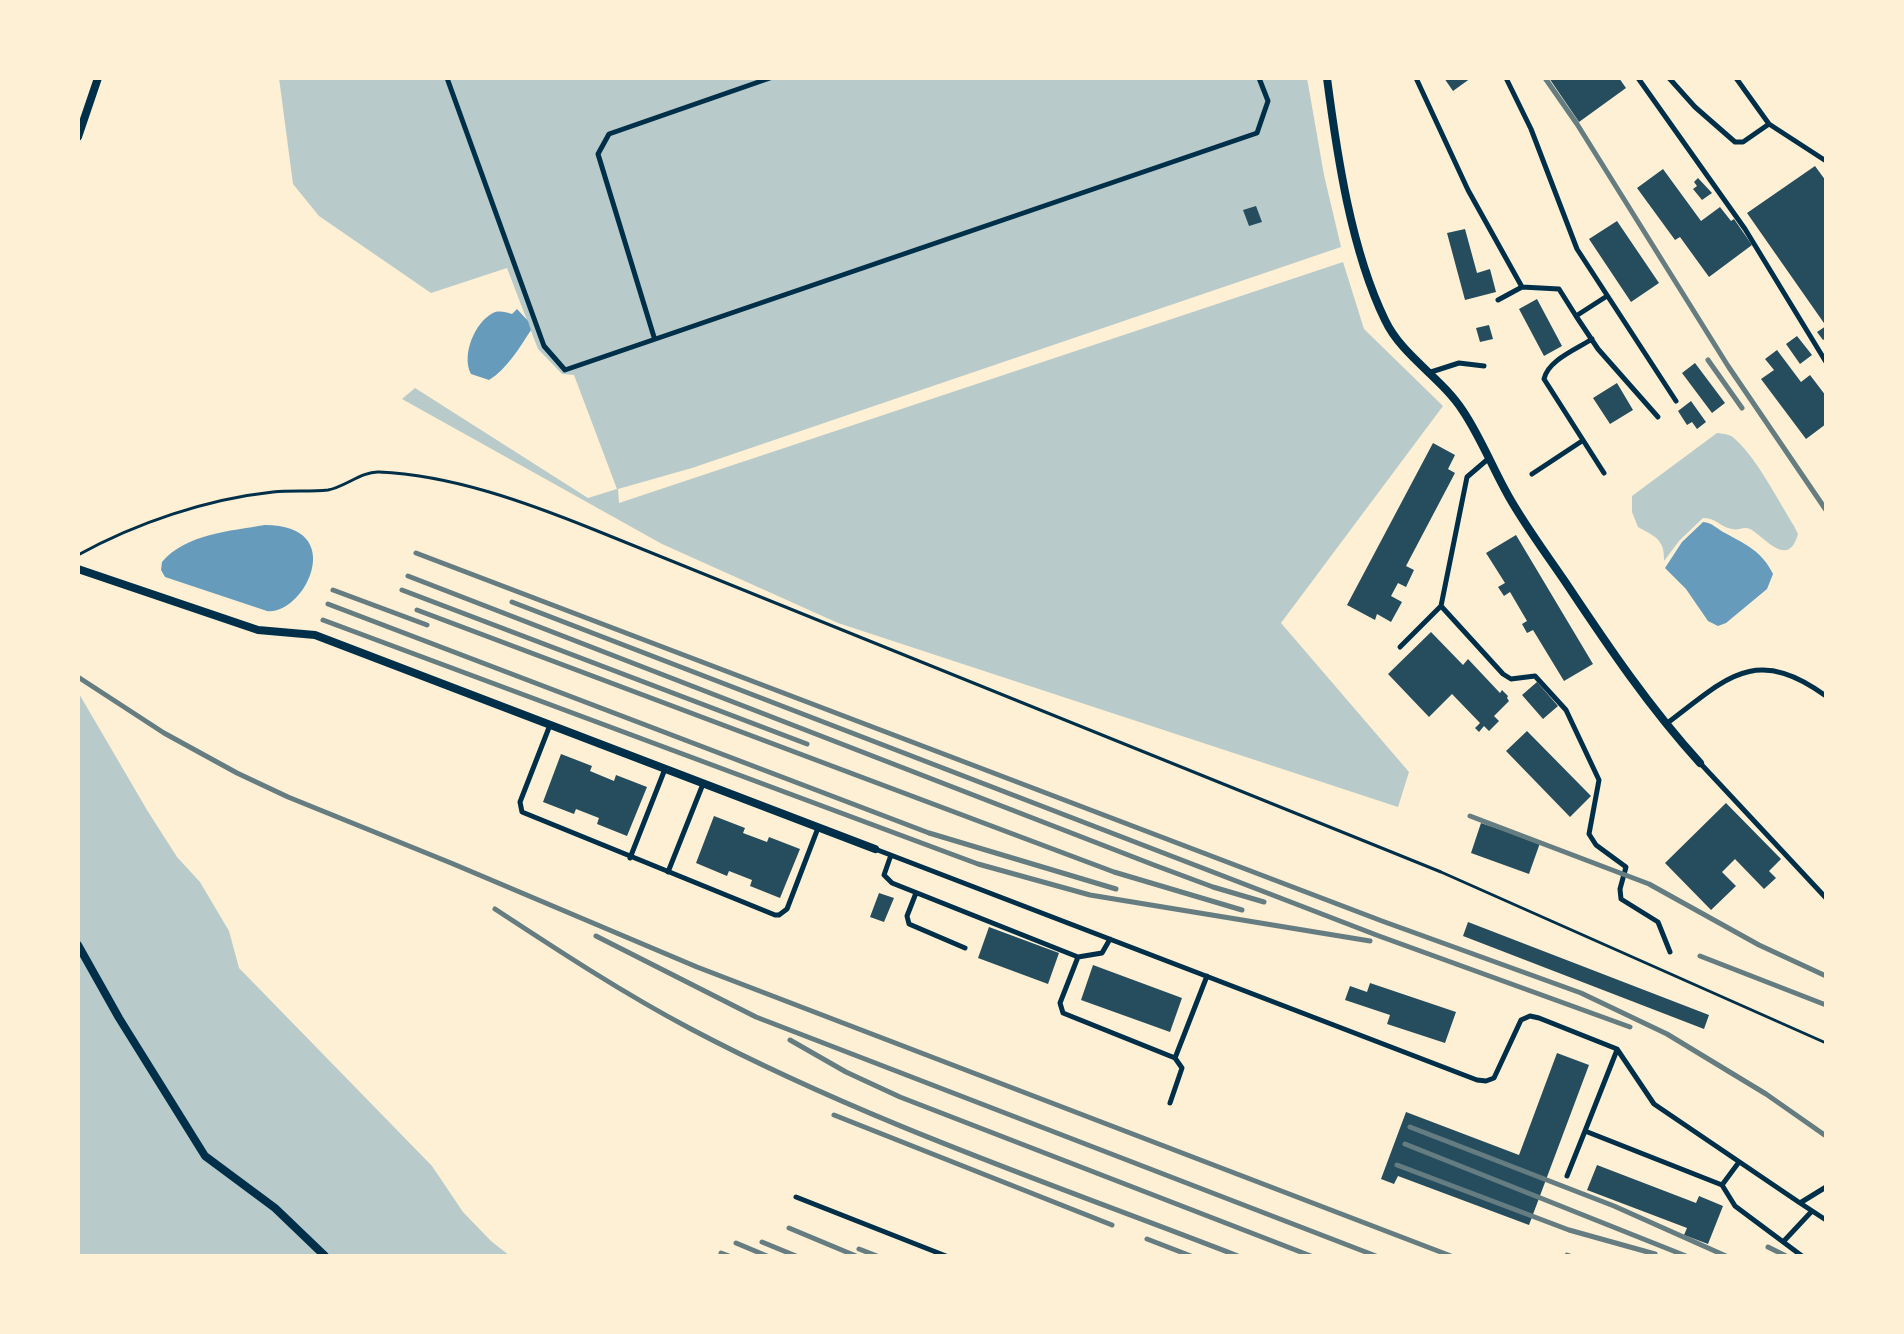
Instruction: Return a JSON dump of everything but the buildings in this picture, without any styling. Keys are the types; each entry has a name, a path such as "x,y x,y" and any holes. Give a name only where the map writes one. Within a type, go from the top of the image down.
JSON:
{"street":[{"path":"78,137 98,78"},
{"path":"1327,78 1334,131 1357,243 1372,289 1392,334 1431,372 1464,412 1518,512 1626,675 1700,763"},
{"path":"78,569 258,630 315,635 875,849"},
{"path":"78,945 80,956 205,1156 275,1208 325,1256"}],"lane":[{"path":"447,78 544,346 565,370 1257,133 1268,101 1259,78"},
{"path":"654,337 598,154 609,134 770,78"},
{"path":"1416,78 1468,190 1522,287"},
{"path":"1506,78 1524,112 1577,249 1676,401"},
{"path":"1638,78 1745,229 1826,362"},
{"path":"1669,78 1695,107 1735,142 1743,142 1769,124"},
{"path":"1736,78 1769,124 1826,161"},
{"path":"1498,300 1522,287 1559,289 1592,339 1658,417"},
{"path":"1576,316 1607,296"},
{"path":"1592,339 1552,365 1544,379 1604,473"},
{"path":"1431,372 1452,364 1484,366"},
{"path":"1532,474 1582,441"},
{"path":"1400,647 1441,606 1467,477 1488,459"},
{"path":"1441,606 1503,674 1511,679 1535,676 1566,710 1599,780 1589,834 1596,845 1626,867 1620,889 1621,899 1658,922 1670,952"},
{"path":"1665,725 1731,677 1760,668 1792,676 1826,696"},
{"path":"550,725 520,802 522,812 630,858 779,915 787,909 818,828"},
{"path":"1700,763 1826,898"},
{"path":"630,858 665,769"},
{"path":"668,872 703,784"},
{"path":"875,849 1477,1080 1494,1078 1521,1020 1530,1016 1617,1049 1654,1104 1826,1220"},
{"path":"891,855 885,870 887,880 1078,957 1102,953 1110,939"},
{"path":"916,893 907,916 909,924 965,948"},
{"path":"1078,957 1060,1003 1063,1013 1175,1058 1182,1068 1182,1074 1170,1103"},
{"path":"1175,1058 1207,976"},
{"path":"1567,1176 1617,1049"},
{"path":"1585,1131 1722,1185 1735,1206 1802,1256"},
{"path":"1722,1185 1739,1162"},
{"path":"1800,1203 1826,1187"},
{"path":"796,1197 946,1256"},
{"path":"1783,1242 1812,1211"}],"path":[{"path":"78,555 125,533 213,503 270,492 330,490 375,471 420,477 495,495 570,520 1441,872 1826,1043"}],"shaded area":[{"path":"279,78 1307,78 1324,175 1341,247 692,468 618,489 619,503 1343,262 1364,329 1443,406 1281,623 1409,772 1398,807 838,623 662,544 402,399 415,388 588,498 617,489 574,375 562,374 538,349 507,268 431,293 319,216 293,184"},
{"path":"1717,433 1733,437 1767,480 1798,534 1794,544 1782,550 1750,529 1732,529 1703,518 1664,561 1663,548 1658,540 1638,527 1632,512 1632,496"},
{"path":"78,692 147,810 177,857 200,882 229,931 239,968 432,1166 463,1212 510,1256 78,1256"}],"water":[{"path":"517,309 528,321 531,330 518,350 489,380 471,374 468,358 475,331 493,313 512,314"},
{"path":"1703,522 1752,549 1764,559 1773,574 1767,589 1726,623 1718,626 1708,621 1686,589 1665,568 1682,542"},
{"path":"265,525 291,529 306,539 313,554 312,570 305,586 294,600 281,609 267,611 165,577 161,570 162,562 183,545 223,532"}],"railway":[{"path":"1545,78 1728,366 1826,510"},
{"path":"1708,360 1742,408"},
{"path":"416,553 1382,921 1581,993 1667,1034 1766,1094 1826,1136"},
{"path":"408,576 1154,865 1264,902"},
{"path":"333,590 427,625"},
{"path":"402,590 807,744"},
{"path":"512,602 1379,936 1630,1027"},
{"path":"328,604 929,833 1116,889"},
{"path":"417,610 1114,872 1242,910"},
{"path":"323,620 978,864 1090,895 1370,941"},
{"path":"78,677 164,733 288,797 697,967 1451,1256"},
{"path":"1470,816 1649,884 1759,945 1826,976"},
{"path":"495,909 641,1001 757,1062 892,1123 1238,1256"},
{"path":"596,936 756,1017 1376,1256"},
{"path":"1700,956 1826,1005"},
{"path":"790,1040 846,1072 900,1097 1311,1256"},
{"path":"834,1115 1112,1225"},
{"path":"1410,1127 1614,1206 1726,1256"},
{"path":"1405,1144 1686,1256"},
{"path":"1397,1165 1569,1230 1655,1254"},
{"path":"789,1228 856,1256"},
{"path":"1147,1239 1191,1256"},
{"path":"762,1242 796,1256"},
{"path":"736,1243 767,1256"},
{"path":"1768,1247 1786,1256"},
{"path":"859,1249 877,1256"},
{"path":"721,1253 729,1256"}]}
